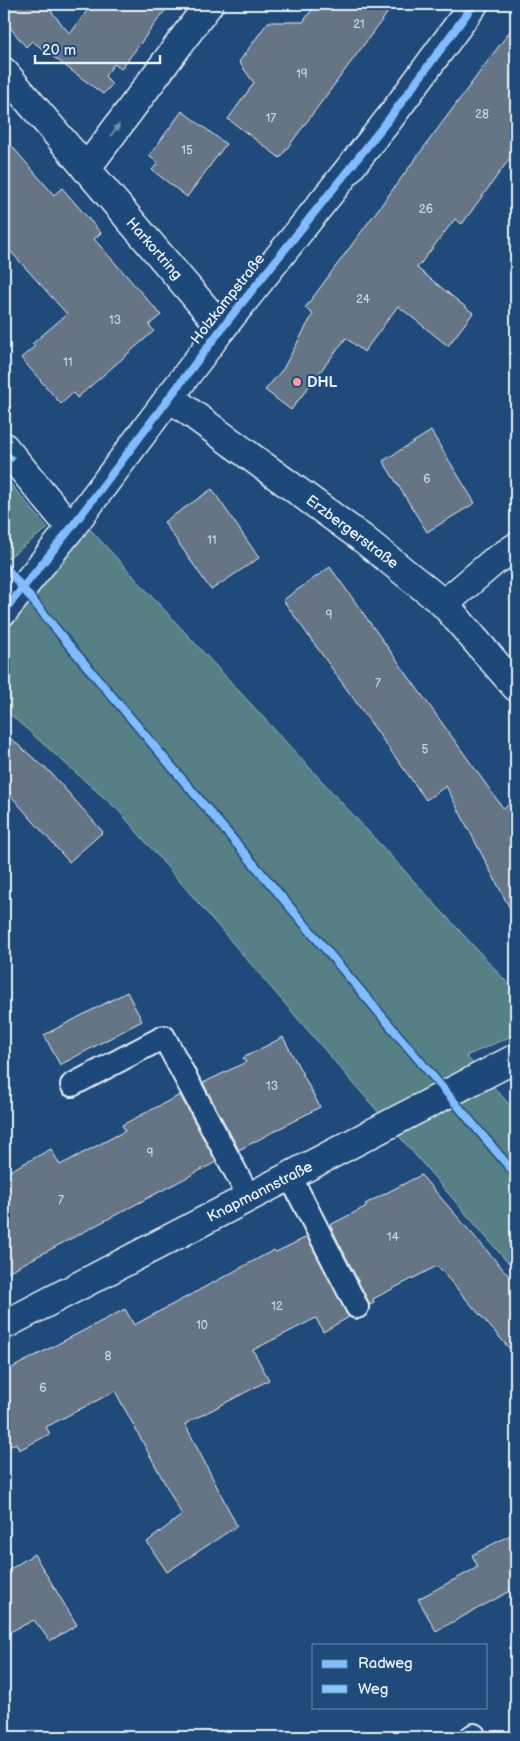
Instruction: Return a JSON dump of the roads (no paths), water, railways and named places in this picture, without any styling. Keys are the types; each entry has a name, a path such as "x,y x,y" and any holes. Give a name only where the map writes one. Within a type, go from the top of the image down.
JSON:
{"street":[{"path":"86,169 210,4"},
{"name":"Holzkampstraße","path":"4,611 71,528 222,328 389,119 474,4"},
{"name":"Harkortring","path":"4,72 222,328"},
{"name":"Erzbergerstraße","path":"169,397 362,538 444,604 516,687"},
{"path":"4,447 71,528"},
{"path":"444,604 493,562 516,547"},
{"name":"Knapmannstraße","path":"4,1325 516,1058"}],"lane":[{"path":"72,1085 164,1037 249,1197"},
{"path":"290,1176 357,1307"}],"place":[{"name":"DHL","path":"297,382"}]}
